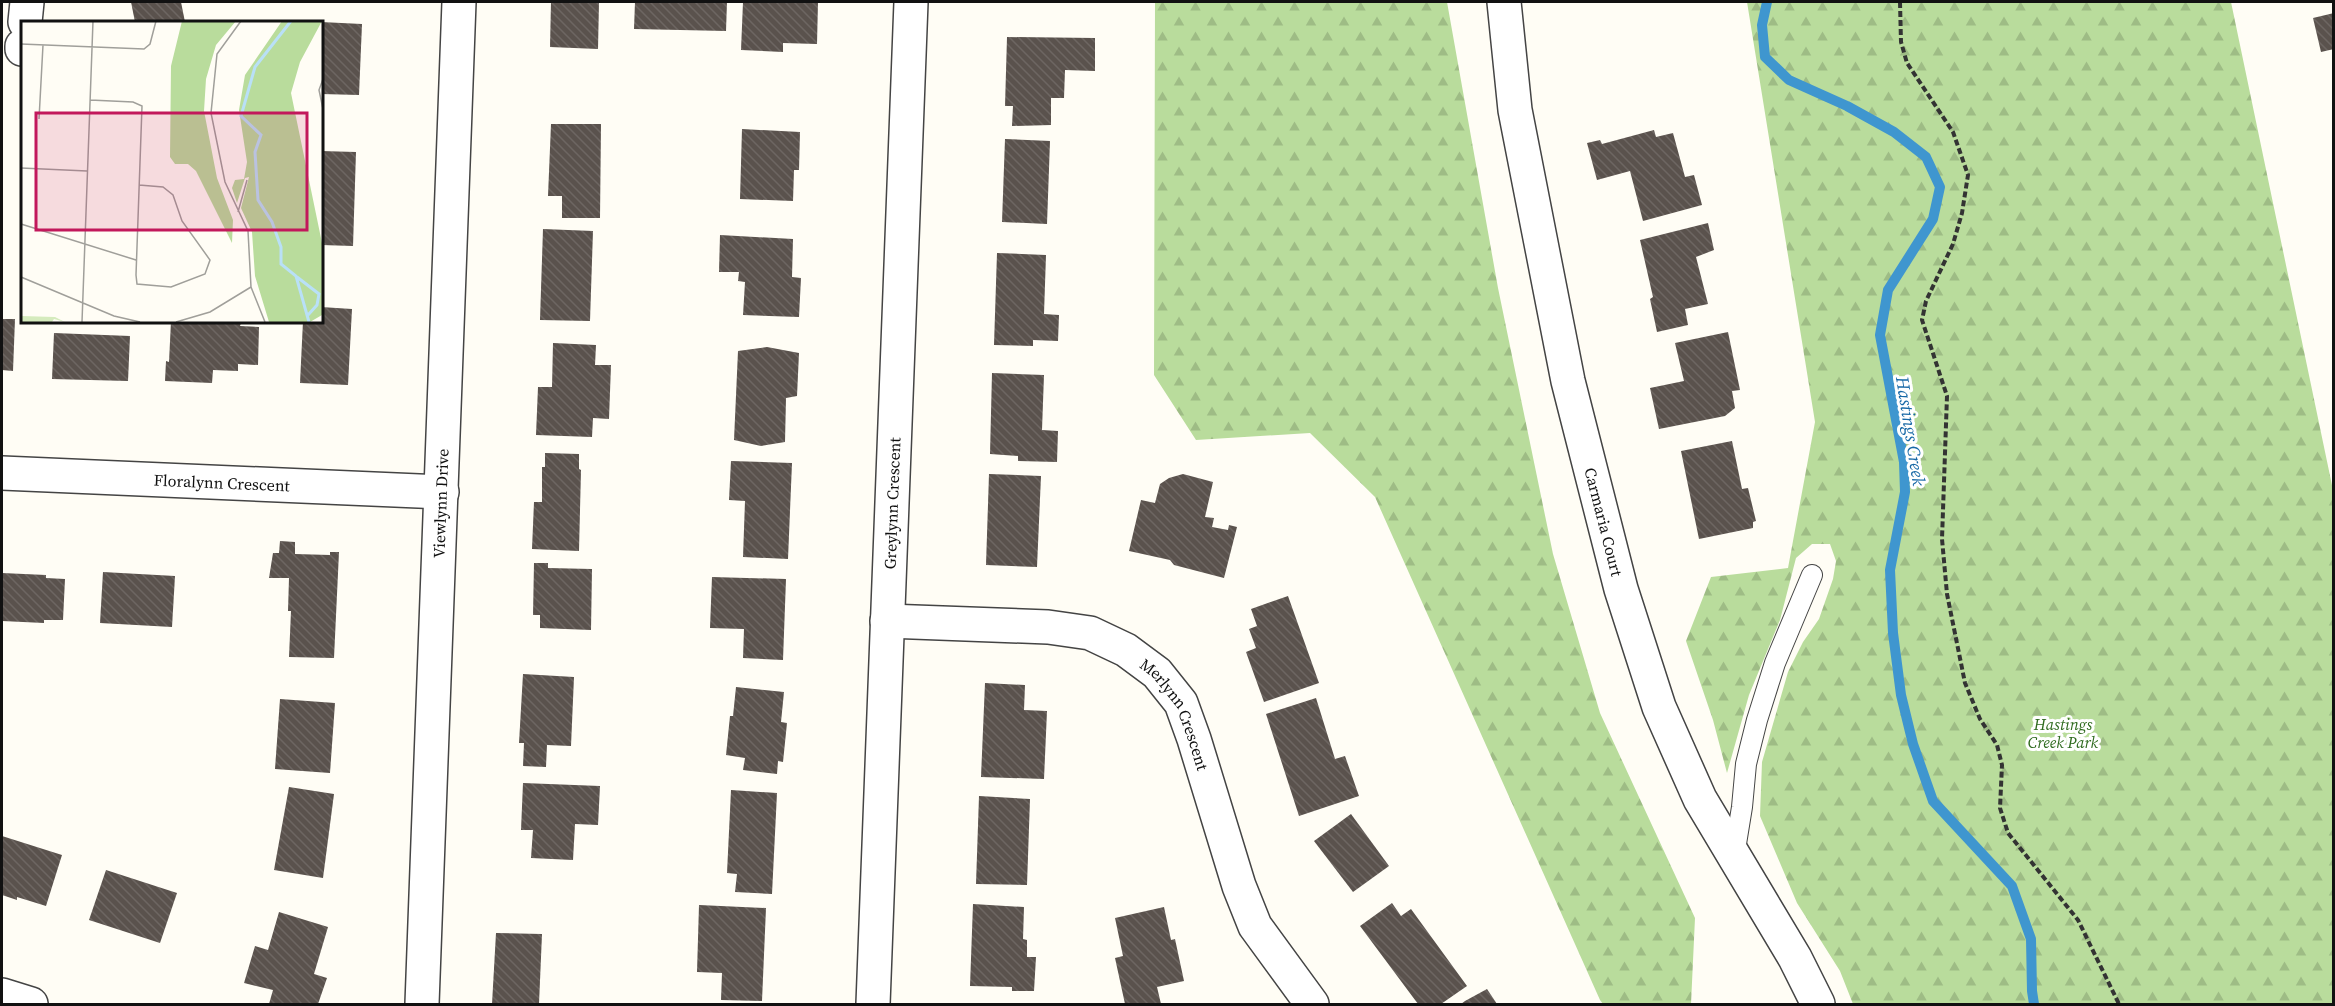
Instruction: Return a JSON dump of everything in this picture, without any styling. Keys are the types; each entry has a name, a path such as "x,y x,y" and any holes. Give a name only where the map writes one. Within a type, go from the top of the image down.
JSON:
{"street":[{"path":"25,21 27,2"},
{"name":"Viewlynn Drive","path":"423,1005 459,2"},
{"name":"Greylynn Crescent","path":"873,1005 911,2"},
{"name":"Carmaria Court","path":"1504,2 1515,110 1566,369 1621,589 1659,707 1700,799 1795,958 1818,1005"},
{"name":"Floralynn Crescent","path":"2,474 442,492"},
{"name":"Merlynn Crescent","path":"887,621 1048,627 1090,633 1126,650 1157,674 1180,703 1188,721 1239,886 1255,926 1312,1005"},
{"path":"2,995 31,1005"}],"lane":[{"path":"1734,856 1743,807 1746,764 1757,720 1774,663 1812,575"}],"path":[{"path":"1900,2 1901,42 1906,63 1953,132 1968,175 1962,213 1953,244 1926,301 1922,320 1947,396 1942,539 1947,594 1963,672 1980,719 1997,745 2002,765 2000,808 2008,833 2078,920 2119,1005"}],"green space":[{"path":"1155,2 1447,2 1498,288 1553,554 1600,713 1695,918 1691,1004 1603,1004 1600,1000 1375,497 1310,433 1196,440 1154,375"},
{"name":"Hastings Creek Park","path":"1747,2 2231,2 2333,490 2333,1004 1853,1004 1840,971 1797,903 1760,816 1762,762 1788,672 1803,642 1819,619 1833,579 1836,561 1830,544 1812,544 1796,558 1780,620 1749,695 1727,773 1713,720 1686,641 1711,577 1788,568 1815,422"}],"building":[{"path":"131,2 181,2 185,21 135,21"},
{"path":"551,2 599,2 598,49 550,47"},
{"path":"635,2 727,2 726,31 634,29"},
{"path":"743,2 818,2 817,44 783,43 783,52 741,50"},
{"path":"2334,13 2334,49 2321,52 2313,18"},
{"path":"322,22 362,24 359,95 322,94"},
{"path":"1007,37 1095,38 1095,71 1065,70 1064,98 1051,98 1051,125 1012,126 1013,106 1005,106"},
{"path":"551,124 601,124 600,218 562,218 562,196 548,196"},
{"path":"742,129 800,132 799,170 794,170 793,201 740,199"},
{"path":"1654,130 1656,137 1673,133 1685,177 1694,175 1702,205 1643,221 1630,171 1597,180 1587,143 1600,140 1602,144"},
{"path":"1005,139 1050,141 1047,224 1002,222"},
{"path":"322,151 356,152 353,246 322,245"},
{"path":"1708,223 1714,250 1696,257 1708,304 1685,309 1688,325 1657,332 1650,299 1653,297 1640,240"},
{"path":"543,229 593,231 590,321 540,320"},
{"path":"720,235 793,239 792,277 801,278 799,317 743,315 745,282 738,281 739,272 719,272"},
{"path":"997,253 1046,255 1044,314 1059,315 1058,341 1033,340 1033,346 994,345"},
{"path":"322,307 352,309 348,385 300,383 303,322 322,322"},
{"path":"2,319 15,319 13,371 2,370"},
{"path":"171,322 241,323 240,326 259,327 258,365 238,364 238,371 213,370 212,383 165,381 166,361 169,362"},
{"path":"1728,332 1740,390 1732,391 1735,408 1725,416 1659,429 1650,388 1684,381 1675,343"},
{"path":"54,333 130,336 128,381 52,379"},
{"path":"553,343 596,345 595,365 611,365 609,419 593,418 592,437 536,435 538,387 552,387"},
{"path":"767,347 799,353 797,396 786,398 785,442 761,446 734,440 738,351"},
{"path":"992,373 1044,375 1042,430 1058,431 1057,462 1018,461 1018,456 990,454"},
{"path":"1732,441 1742,489 1748,488 1756,521 1753,522 1753,528 1699,539 1681,451"},
{"path":"545,453 579,454 579,469 581,470 579,551 532,549 534,502 542,502 542,467 545,467"},
{"path":"731,461 792,463 788,559 743,557 745,501 729,500"},
{"path":"989,474 1041,476 1037,567 986,565"},
{"path":"1183,474 1213,482 1205,517 1214,518 1212,527 1228,530 1229,525 1237,527 1224,578 1174,565 1170,560 1129,551 1141,500 1155,503 1160,484 1169,478"},
{"path":"280,541 295,542 295,554 330,555 330,552 339,552 334,658 289,657 291,611 288,611 289,578 269,578 273,553 279,553"},
{"path":"534,563 548,563 548,568 592,569 591,630 540,628 540,615 533,615"},
{"path":"103,572 175,576 172,627 100,623"},
{"path":"2,573 46,575 46,578 65,579 63,620 44,620 44,623 2,621"},
{"path":"712,577 786,579 783,660 743,658 744,629 710,628"},
{"path":"1288,596 1319,683 1264,702 1246,652 1256,648 1249,629 1257,626 1251,609"},
{"path":"523,674 574,677 571,746 547,745 546,767 523,766 524,743 519,743"},
{"path":"985,683 1025,685 1024,710 1047,711 1044,779 981,777"},
{"path":"736,687 784,692 781,722 787,723 783,762 778,761 777,774 743,770 745,758 726,755"},
{"path":"1316,698 1335,759 1345,756 1359,796 1299,816 1266,714"},
{"path":"280,699 335,703 330,773 275,769"},
{"path":"523,783 600,786 598,825 575,824 573,860 531,858 533,830 521,830"},
{"path":"289,787 334,794 323,878 274,870"},
{"path":"731,790 777,793 772,894 735,892 737,874 727,873"},
{"path":"979,796 1030,799 1027,885 976,884"},
{"path":"1351,814 1389,866 1353,892 1314,841"},
{"path":"2,836 62,855 46,906 2,895"},
{"path":"106,870 177,893 160,943 89,920"},
{"path":"1392,903 1401,916 1411,909 1467,986 1441,1004 1418,1004 1360,926"},
{"path":"973,904 1024,907 1023,939 1027,940 1027,957 1036,957 1034,991 1012,991 1012,987 970,986"},
{"path":"699,905 766,908 762,1001 721,1000 722,973 697,972"},
{"path":"1164,907 1171,940 1175,939 1184,981 1157,987 1161,1004 1125,1004 1115,958 1123,956 1115,918"},
{"path":"279,912 328,927 314,974 327,978 318,1004 269,1004 273,990 244,983 255,946 268,950"},
{"path":"496,933 542,934 539,1004 492,1004"},
{"path":"1487,989 1497,1004 1461,1004 1465,1001"}],"waterway":[{"name":"Hastings Creek","path":"1767,2 1762,25 1765,57 1789,80 1847,106 1894,132 1926,157 1940,187 1933,219 1888,290 1880,335 1904,462 1905,492 1890,570 1893,633 1901,695 1913,744 1933,801 2012,886 2031,939 2034,1004"}]}
